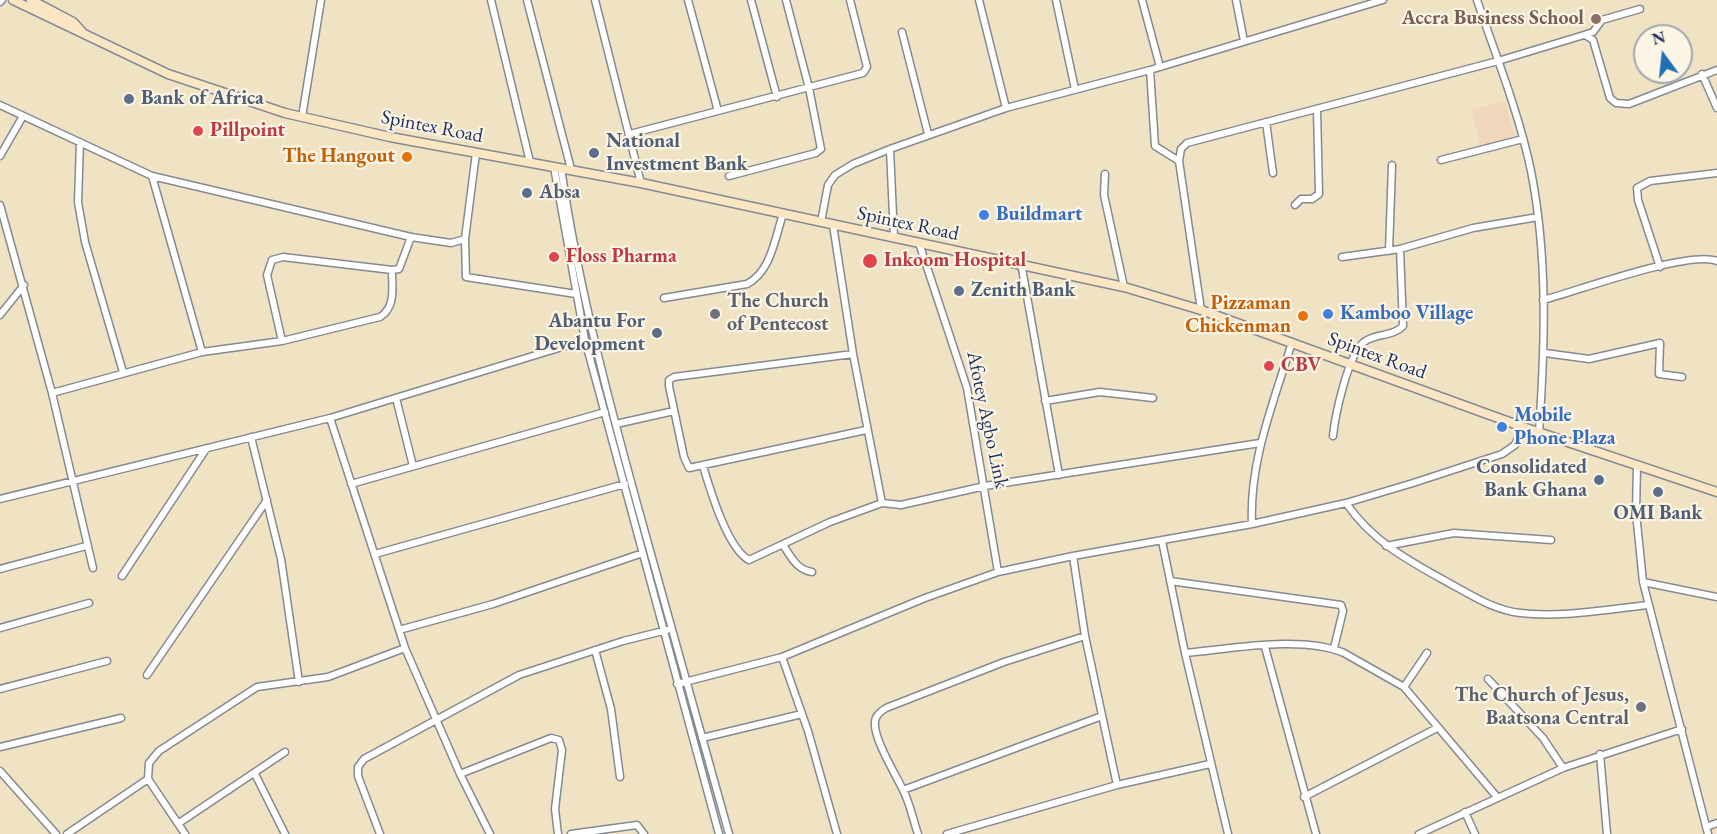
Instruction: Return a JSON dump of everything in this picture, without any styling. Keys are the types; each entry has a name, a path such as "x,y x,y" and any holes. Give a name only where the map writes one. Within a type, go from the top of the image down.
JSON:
{"main road":[{"name":"Spintex Road","path":"13,0 67,28 82,32 168,74 251,103 302,117 476,153 641,183 1124,287 1201,310 1539,432 1717,492"},
{"name":"Spintex Road","path":"31,0 73,22 82,32"}],"street":[{"path":"302,117 321,0"},
{"path":"491,0 530,162"},
{"path":"527,0 571,169"},
{"path":"595,0 641,183"},
{"path":"688,0 717,111"},
{"path":"751,0 777,97"},
{"path":"729,176 820,151 821,144 809,88 786,0"},
{"path":"630,135 777,97 866,70 850,0"},
{"path":"979,0 1006,108"},
{"path":"1056,0 1075,89"},
{"path":"1142,0 1160,67"},
{"path":"1236,0 1244,41"},
{"path":"821,222 828,185 835,176 853,164 890,148 1006,108 1150,70 1383,0"},
{"path":"1477,0 1523,139 1538,217 1545,353 1539,432"},
{"path":"1201,310 1179,161 1181,149 1187,143 1498,62 1593,32 1602,20 1640,9"},
{"path":"903,32 928,134"},
{"path":"1584,35 1593,40 1610,98 1616,103 1629,104 1717,70"},
{"path":"1150,70 1155,146 1179,161"},
{"path":"1702,74 1717,108"},
{"path":"0,105 152,176 411,237 450,243 465,239"},
{"path":"1295,205 1301,199 1312,199 1319,194 1317,109"},
{"path":"0,156 23,116"},
{"path":"1266,122 1273,174"},
{"path":"1441,160 1523,139"},
{"path":"80,142 78,202 85,242 123,372"},
{"path":"890,148 894,238"},
{"path":"476,153 465,239 465,277 576,294"},
{"path":"1389,251 1392,165"},
{"path":"557,167 585,340 643,553 667,630"},
{"path":"557,167 585,298 719,834"},
{"path":"1660,267 1638,200 1637,188 1650,181 1717,173"},
{"path":"1105,174 1106,206 1124,287"},
{"path":"152,176 202,352"},
{"path":"0,205 4,226 24,285 52,393 93,568"},
{"path":"664,298 747,284 755,280 768,260 783,214"},
{"path":"1342,257 1400,249 1473,228 1538,217"},
{"path":"833,225 866,430 882,503"},
{"path":"282,341 267,275 272,260 283,257 399,269 411,237"},
{"name":"Afotey Agbo Link","path":"919,243 967,388 998,572"},
{"path":"1333,436 1341,393 1358,349 1364,341 1403,326 1400,249"},
{"path":"1543,300 1698,258 1717,261"},
{"path":"1021,263 1059,474"},
{"path":"52,393 202,352 282,341 380,317 392,304 392,270"},
{"path":"0,315 24,285"},
{"path":"0,499 330,418 585,340"},
{"path":"1252,524 1252,485 1260,443 1292,342"},
{"path":"1545,353 1589,359 1660,343 1659,374 1682,377"},
{"path":"853,354 670,378 669,382 686,465 692,468 866,430"},
{"path":"1046,401 1100,392 1153,398"},
{"path":"396,398 413,466"},
{"path":"616,424 674,411"},
{"path":"351,484 605,412"},
{"path":"330,418 405,648 460,774 490,834"},
{"path":"681,683 782,657 925,598 998,572 1252,524 1346,502 1502,453 1515,445 1523,426"},
{"path":"251,437 281,559 299,682"},
{"path":"703,466 717,510 745,558 753,559 830,522 882,503 900,505 985,486 1260,443"},
{"path":"122,576 206,448"},
{"path":"1637,466 1636,513 1643,582 1707,830 1717,823"},
{"path":"375,554 626,484"},
{"path":"147,675 267,500"},
{"path":"1346,502 1366,529 1385,546 1416,566 1494,608 1539,615 1649,605"},
{"path":"1385,546 1454,532 1551,540"},
{"path":"1162,541 1210,764 1228,834"},
{"path":"783,544 796,565 802,570 812,572"},
{"path":"0,569 86,546"},
{"path":"399,630 493,604 643,553"},
{"path":"1073,556 1085,636 1117,785"},
{"path":"1170,581 1341,605 1343,611 1334,648"},
{"path":"1643,582 1717,597"},
{"path":"0,628 89,603"},
{"path":"380,834 358,777 358,767 364,759 436,721 498,684 596,650 667,630"},
{"path":"918,834 903,790 891,771 876,729 875,721 883,709 1004,662 1085,636"},
{"path":"1185,653 1293,644 1334,648 1404,687 1497,797"},
{"path":"1265,647 1316,834"},
{"path":"185,834 148,779 149,764 159,751 243,694 270,683 299,682 328,677 405,648"},
{"path":"596,650 611,709 620,777"},
{"path":"1404,687 1427,653"},
{"path":"782,657 802,714 837,834"},
{"path":"0,689 107,661"},
{"path":"1488,679 1543,738 1563,768"},
{"path":"681,683 702,738 729,834"},
{"path":"702,738 802,714"},
{"path":"903,790 1102,716"},
{"path":"0,747 121,718"},
{"path":"1304,796 1437,728"},
{"path":"1419,834 1563,768 1682,729"},
{"path":"460,774 551,738 560,740 562,750 555,809 558,834"},
{"path":"179,823 285,752"},
{"path":"1600,754 1607,834"},
{"path":"947,834 1117,785 1210,764"},
{"path":"0,771 56,834"},
{"path":"255,774 285,834"},
{"path":"67,834 148,779"},
{"path":"1465,812 1475,834"},
{"path":"571,834 637,825 644,834"}],"shaded area":[{"path":"1505,101 1515,139 1481,148 1471,110"}],"place":[{"name":"Accra Business School","path":"1596,19"},
{"name":"Bank of Africa","path":"129,99"},
{"name":"Pillpoint","path":"198,131"},
{"name":"National Investment Bank","path":"594,153"},
{"name":"The Hangout","path":"407,157"},
{"name":"Absa","path":"527,193"},
{"name":"Buildmart","path":"984,215"},
{"name":"Floss Pharma","path":"554,257"},
{"name":"Inkoom Hospital","path":"870,261"},
{"name":"Zenith Bank","path":"959,291"},
{"name":"The Church of Pentecost","path":"715,314"},
{"name":"Kamboo Village","path":"1328,314"},
{"name":"Pizzaman Chickenman","path":"1303,316"},
{"name":"Abantu For Development","path":"657,333"},
{"name":"CBV","path":"1269,366"},
{"name":"Mobile Phone Plaza","path":"1502,427"},
{"name":"Consolidated Bank Ghana","path":"1599,480"},
{"name":"OMI Bank","path":"1658,492"},
{"name":"The Church of Jesus, Baatsona Central","path":"1641,707"}]}
